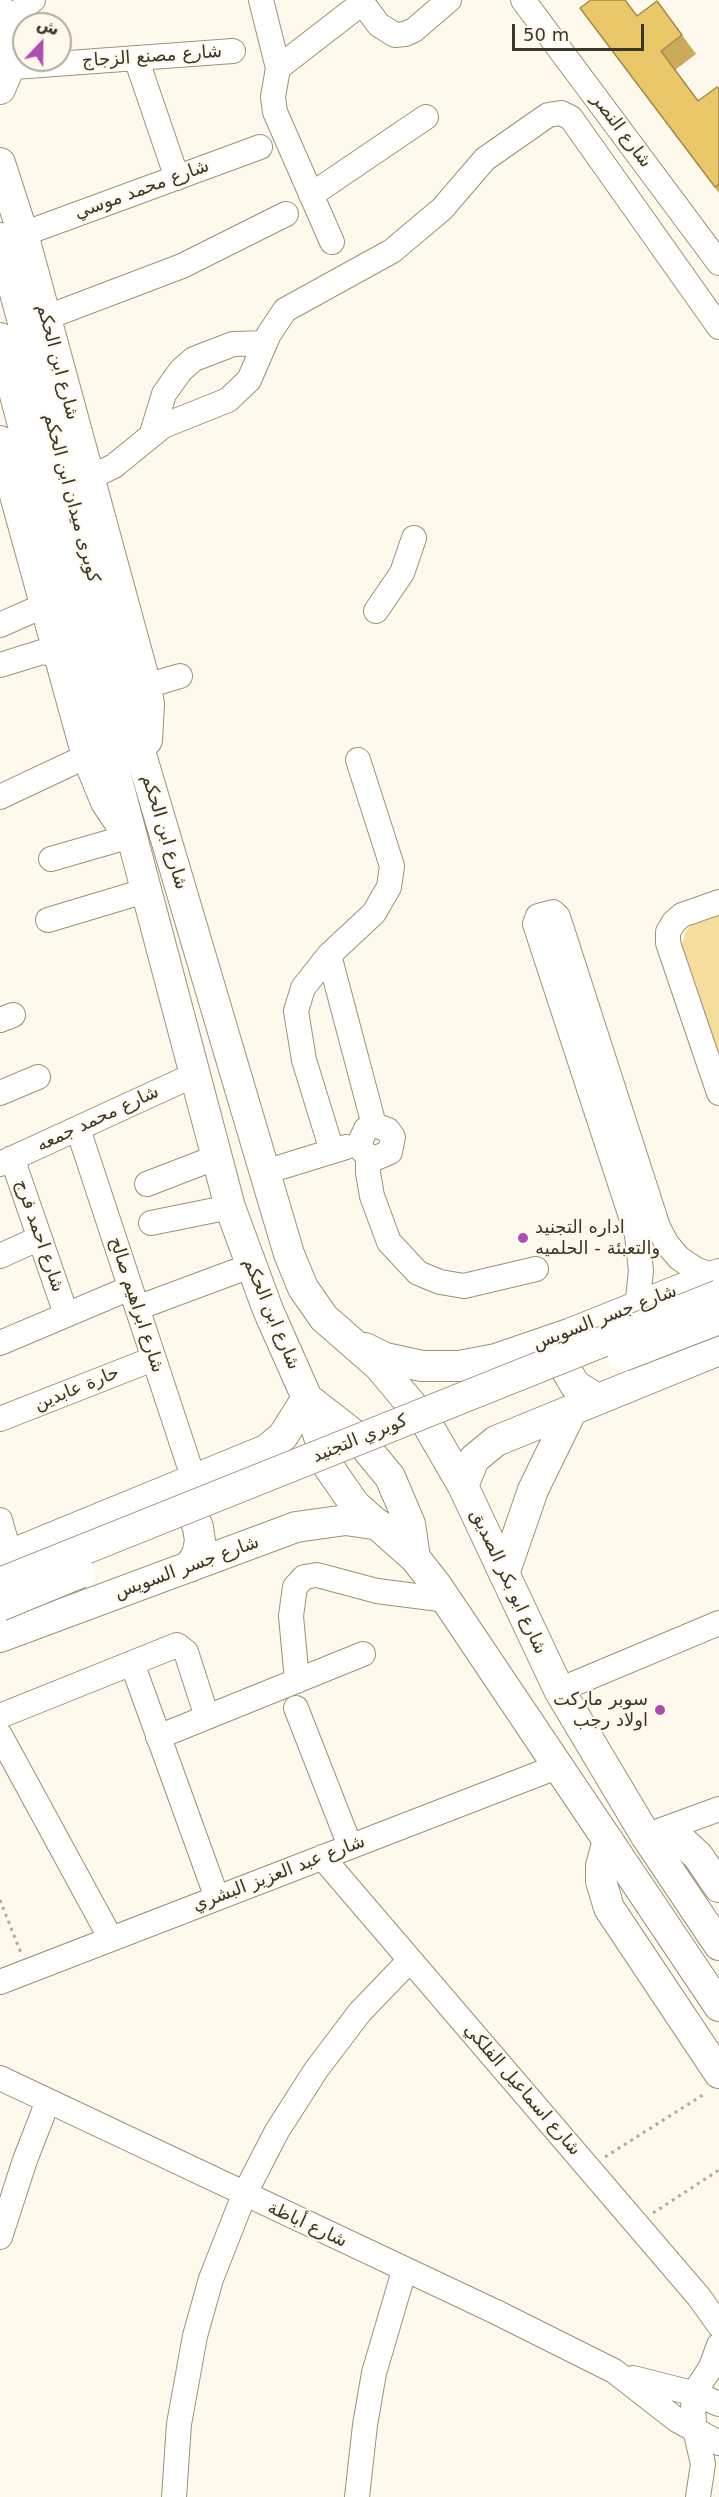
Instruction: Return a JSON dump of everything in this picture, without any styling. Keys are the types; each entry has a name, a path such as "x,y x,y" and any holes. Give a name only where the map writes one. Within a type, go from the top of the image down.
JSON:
{"main road":[{"path":"3,16 11,45 3,75"},
{"name":"شارع ابن الحكم","path":"2,173 11,236 45,318 89,478 121,688 149,722 142,758 289,1254 303,1288 324,1318 351,1342"},
{"name":"كوبرى ميدان ابن الحكم","path":"11,236 121,688 134,835"},
{"name":"كوبرى ميدان ابن الحكم","path":"0,338 121,688"},
{"name":"شارع ابن الحكم","path":"0,441 4,474 44,600 87,756 106,802 120,823 134,835 230,1207 250,1266 308,1398"},
{"name":"شارع جسر السويس","path":"351,1342 385,1358 422,1366 459,1366 496,1359 569,1334 637,1306 717,1282"},
{"name":"كوبري التجنيد","path":"0,1583 717,1282"},
{"name":"كوبري التجنيد","path":"0,1606 719,1319"},
{"path":"569,1334 564,1360 568,1373 585,1404"},
{"name":"شارع ابو بكر الصديق","path":"351,1342 404,1393 426,1422 463,1486 559,1690 646,1836 719,1945"},
{"path":"463,1486 474,1459 496,1441 719,1350"},
{"path":"5,1557 266,1450 283,1436 308,1398"},
{"path":"308,1398 332,1473 355,1504 415,1558 447,1600 719,2006"},
{"path":"308,1398 357,1437 385,1470 405,1508 415,1558"},
{"path":"504,1574 533,1490 585,1404"},
{"path":"155,1496 169,1498 182,1504 192,1514 198,1527 200,1541 189,1567"},
{"name":"شارع جسر السويس","path":"0,1637 312,1523 346,1520 379,1525"},
{"path":"646,1836 662,1836 684,1843 698,1856 719,1887"},
{"path":"616,1852 601,1866 601,1881 609,1908 714,2082"}],"street":[{"path":"3,16 33,0"},
{"path":"261,0 278,68 273,97 275,112 332,242"},
{"path":"278,68 361,1 386,32 395,35 414,30 449,0"},
{"name":"شارع النصر","path":"523,0 717,248"},
{"name":"شارع النصر","path":"543,0 717,248"},
{"name":"شارع مصنع الزجاج","path":"3,75 136,58 233,51"},
{"path":"136,58 177,178"},
{"path":"89,478 114,466 152,433 175,420 215,407 228,400 249,380 265,343 285,310 392,251 442,208 485,159 548,115 561,113 575,123 719,327"},
{"path":"311,195 426,117"},
{"name":"شارع محمد موسي","path":"11,236 260,147"},
{"path":"45,318 182,266 286,214"},
{"path":"152,433 164,394 181,370 194,359 233,344 265,343"},
{"path":"376,611 402,573 414,538"},
{"path":"0,625 36,609 44,600"},
{"path":"0,664 42,651 58,655"},
{"path":"121,688 180,676"},
{"path":"0,796 87,756"},
{"path":"332,1151 304,1060 296,1011 303,988 329,956 374,914 389,887 392,866 358,760"},
{"path":"51,859 134,835"},
{"path":"48,920 148,890"},
{"path":"719,902 682,915 668,932 668,943 719,1093"},
{"path":"329,956 367,1141 368,1173 372,1196 389,1242 418,1273 440,1282 464,1286 536,1269"},
{"path":"572,1002 611,1122 641,1252 637,1306"},
{"path":"0,1077 35,1069 0,1093"},
{"name":"شارع محمد جمعه","path":"4,1159 78,1129 196,1074"},
{"path":"611,1122 667,1244 680,1258 717,1282"},
{"name":"شارع ابراهيم صالح","path":"78,1129 194,1480"},
{"path":"265,1172 367,1141"},
{"path":"147,1184 217,1157"},
{"name":"شارع احمد فرج","path":"4,1159 40,1238 66,1314"},
{"path":"151,1222 230,1207"},
{"path":"0,1256 40,1238"},
{"path":"0,1343 66,1314 250,1266"},
{"name":"حارة عابدين","path":"0,1419 153,1359"},
{"path":"0,1520 5,1557"},
{"path":"297,1681 291,1616 295,1587 304,1577 316,1575 389,1594 447,1600"},
{"path":"559,1690 719,1623"},
{"path":"0,1716 174,1646 182,1647 207,1717"},
{"path":"159,1737 363,1654"},
{"path":"132,1663 217,1898"},
{"path":"296,1708 350,1846"},
{"path":"0,1735 111,1939"},
{"name":"شارع عبد العزيز البشري","path":"0,1982 558,1766"},
{"path":"646,1836 719,1809"},
{"name":"شارع اسماعيل الفلكي","path":"322,1857 699,2297 719,2325"},
{"path":"174,2497 179,2424 195,2336 218,2260 244,2195 277,2131 316,2070 360,2012 410,1960"},
{"name":"شارع أباظة","path":"0,2078 404,2271 496,2312 614,2372 695,2432 719,2443"},
{"path":"0,2237 21,2170 48,2101"},
{"path":"357,2497 365,2425 374,2373 404,2271"},
{"path":"698,2497 703,2464 693,2413 696,2394 715,2360 719,2345"},
{"name":"شارع أباظة","path":"614,2372 696,2394 719,2404"},
{"path":"706,2497 719,2484"}],"path":[{"path":"0,1900 28,1971"},
{"path":"588,2167 714,2082"},
{"path":"636,2224 719,2170"}],"shaded area":[{"path":"719,911 719,1074 681,950 685,933 693,921"}],"building":[{"path":"591,0 625,0 637,16 657,1 682,35 661,51 698,101 717,87 719,89 719,184 715,187 580,8"}],"place":[{"name":"اداره التجنيد والتعبئة - الحلميه","path":"523,1238"},
{"name":"سوبر ماركت اولاد رجب","path":"660,1710"}]}
